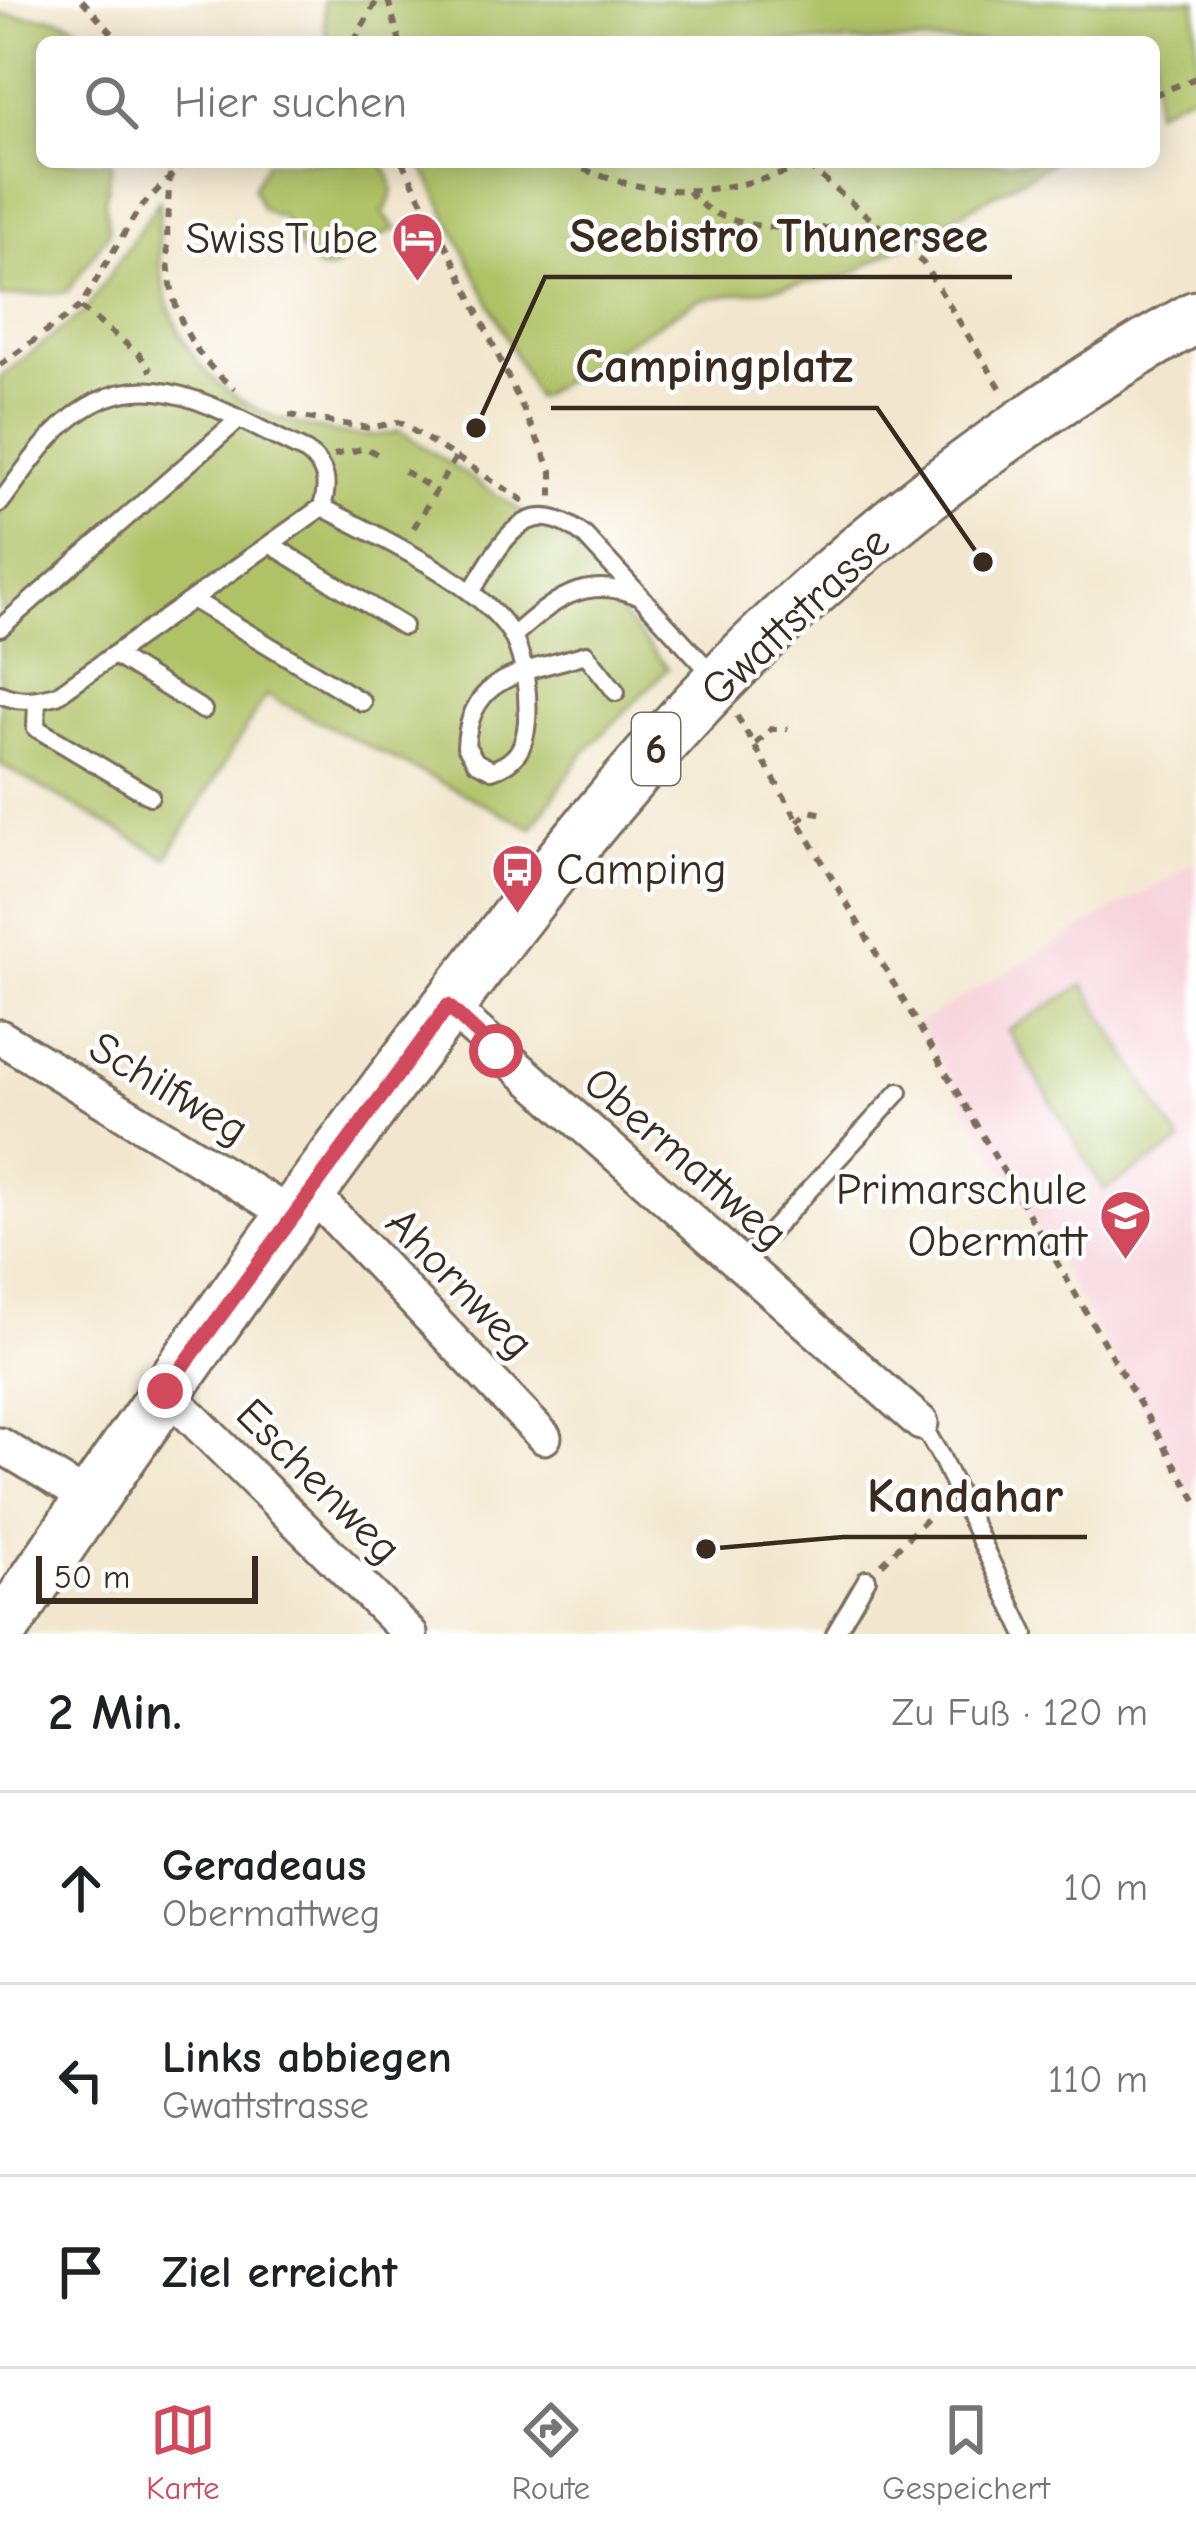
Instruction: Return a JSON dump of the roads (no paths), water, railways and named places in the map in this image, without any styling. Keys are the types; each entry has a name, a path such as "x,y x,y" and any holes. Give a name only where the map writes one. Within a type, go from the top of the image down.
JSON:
{"main road":[{"name":"Gwattstrasse","path":"0,1633 89,1499 301,1203 573,845 727,696 851,559 1024,427 1196,317"}],"street":[{"name":"Obermattweg","path":"448,1006 920,1423"},
{"name":"Schilfweg","path":"0,1037 301,1203"},
{"name":"Ahornweg","path":"301,1203 544,1437"},
{"name":"Eschenweg","path":"165,1391 410,1634"},
{"path":"0,1445 89,1499"}],"lane":[{"path":"0,503 51,437 76,414 103,397 135,389 164,388 307,452 321,463 328,486 322,507 57,695 37,700 0,694"},
{"path":"0,628 238,420"},
{"path":"322,507 471,592 513,636 524,674 525,738 520,753 507,765 492,770 476,762 466,746 474,705 486,689 506,677 524,674 586,654 616,692"},
{"path":"471,592 510,531 525,520 547,516 567,522 585,536 727,696"},
{"path":"270,544 403,626"},
{"path":"513,636 555,599 581,587 614,587 640,597"},
{"path":"192,599 362,702"},
{"path":"114,655 203,710"},
{"path":"37,700 36,728 150,796"},
{"path":"740,1264 899,1092"},
{"path":"920,1423 1025,1634"},
{"path":"835,1634 867,1579"}],"place":[{"name":"SwissTube","path":"417,284"},
{"name":"Seebistro Thunersee","path":"476,428"},
{"name":"Campingplatz","path":"983,562"},
{"name":"Camping","path":"517,915"},
{"name":"Primarschule Obermatt","path":"1126,1261"},
{"name":"Kandahar","path":"706,1549"}]}
